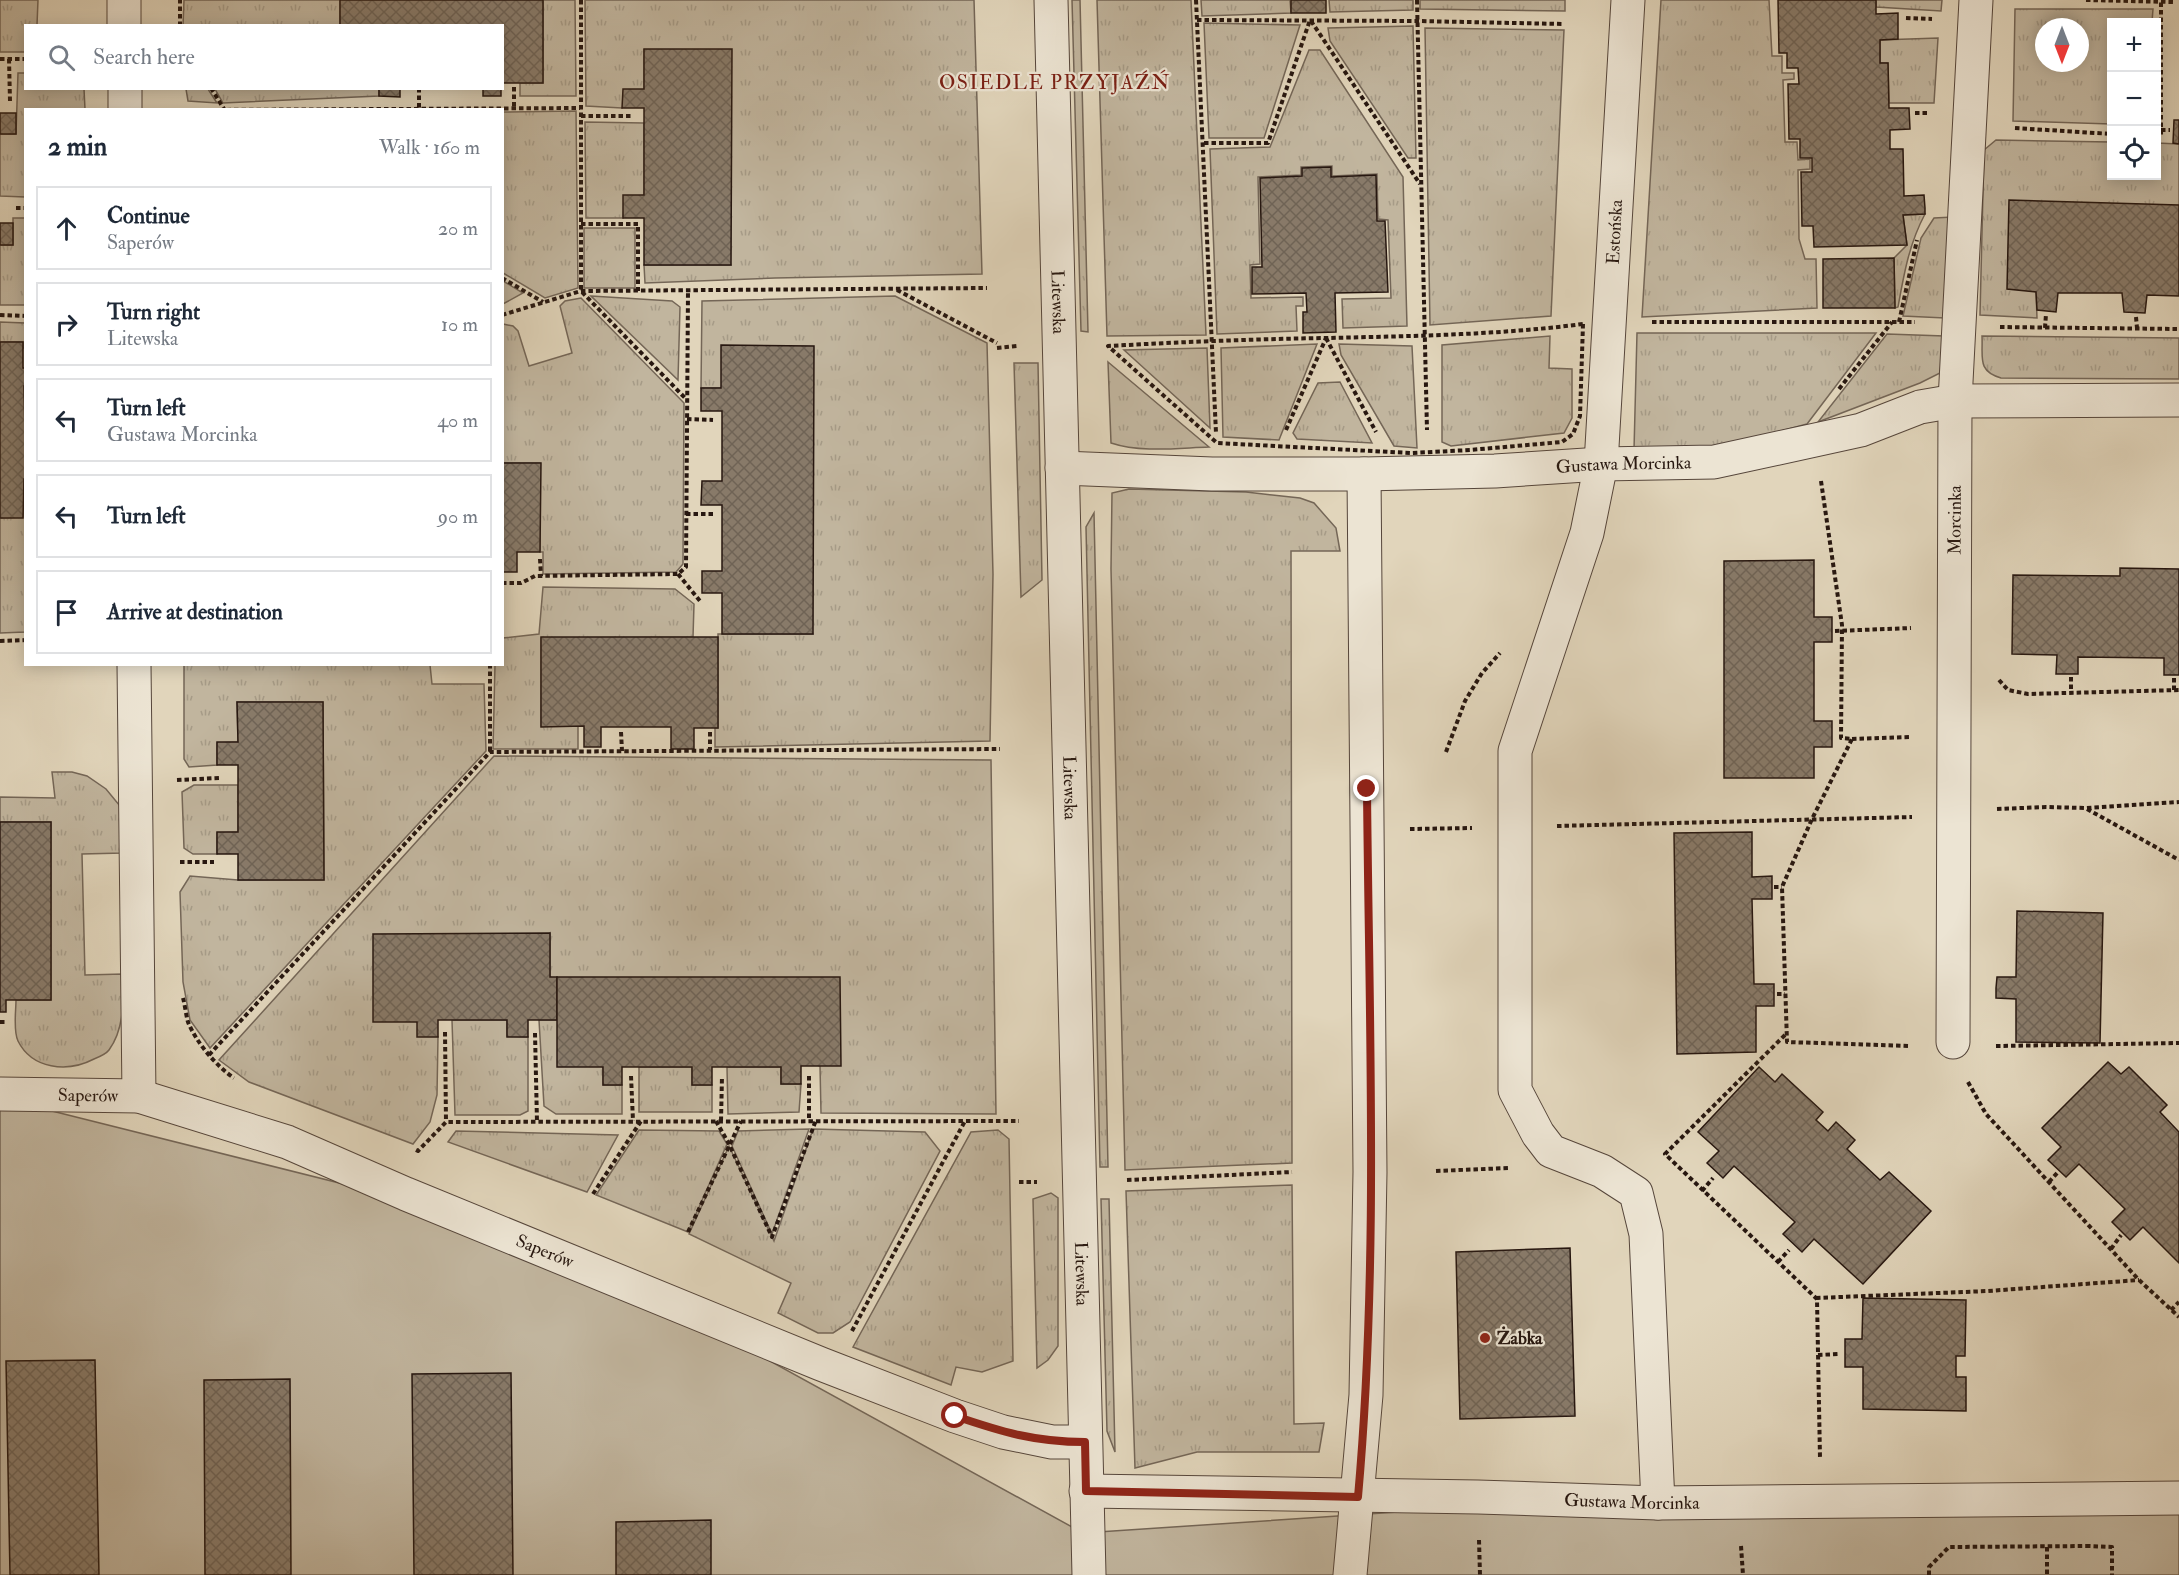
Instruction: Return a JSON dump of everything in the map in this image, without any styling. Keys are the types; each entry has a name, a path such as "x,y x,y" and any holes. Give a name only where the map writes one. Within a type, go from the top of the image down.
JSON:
{"street":[{"path":"124,0 124,24"},
{"name":"Litewska","path":"1051,0 1089,1575"},
{"name":"Estońska","path":"1551,1151 1538,1134 1515,1090 1515,751 1587,532 1601,464 1596,323 1628,0"},
{"name":"Morcinka","path":"1959,1044 1954,815 1955,401 1976,0"},
{"path":"125,90 125,108"},
{"name":"Gustawa Morcinka","path":"1062,468 1212,474 1364,474 1495,471 1601,464 1714,462 1861,430 1920,407 1955,401 2179,400"},
{"path":"1350,1575 1366,1395 1371,1172 1364,474"},
{"path":"134,666 139,1096"},
{"name":"Saperów","path":"0,1094 139,1096 287,1142 417,1198 832,1368 1003,1432 1052,1442 1085,1442"},
{"path":"1551,1151 1602,1171 1636,1193 1646,1234 1658,1503"},
{"name":"Gustawa Morcinka","path":"1086,1491 1358,1497 1478,1497 1658,1503 2179,1498"}],"path":[{"path":"180,0 180,24"},
{"path":"581,0 581,291 687,401"},
{"path":"1196,0 1217,442"},
{"path":"1417,0 1428,440"},
{"path":"2086,0 2173,2"},
{"path":"2161,1 2161,126"},
{"path":"1906,18 1934,19"},
{"path":"1197,20 1564,24"},
{"path":"1204,142 1268,142 1310,20"},
{"path":"1310,20 1421,186"},
{"path":"0,59 24,59"},
{"path":"9,59 10,101"},
{"path":"514,87 514,108"},
{"path":"212,90 223,108"},
{"path":"419,90 419,108"},
{"path":"504,108 580,108"},
{"path":"581,116 633,116"},
{"path":"2015,128 2107,134"},
{"path":"2161,130 2170,130"},
{"path":"16,208 24,208"},
{"path":"581,224 638,224 638,291"},
{"path":"504,279 544,303"},
{"path":"894,288 997,345 1023,346"},
{"path":"504,314 581,291 987,288"},
{"path":"504,583 521,583 535,576 678,574 686,567 688,291"},
{"path":"2045,328 2046,314"},
{"path":"0,315 24,315"},
{"path":"2136,317 2137,328"},
{"path":"1596,323 1580,416 1573,434 1562,442 1412,453 1217,442 1108,346 1424,336 1596,323 1892,322 2045,328 2179,329"},
{"path":"1892,322 1813,424 1842,631 1841,738 1954,735"},
{"path":"1326,338 1386,451"},
{"path":"1280,446 1326,338"},
{"path":"687,419 713,420"},
{"path":"686,514 713,514"},
{"path":"540,559 540,576"},
{"path":"678,574 700,601"},
{"path":"1835,631 1954,626"},
{"path":"0,640 24,640"},
{"path":"1446,752 1465,701 1482,673 1502,649"},
{"path":"209,1056 490,752 490,666"},
{"path":"1995,676 2008,690 2028,694 2176,690 2174,678"},
{"path":"2071,678 2071,693"},
{"path":"621,732 622,751"},
{"path":"710,732 710,750"},
{"path":"1852,739 1812,819 1782,887 1786,1042 2127,1046 2179,1043"},
{"path":"490,752 1000,749"},
{"path":"177,768 177,792"},
{"path":"177,780 219,778"},
{"path":"2046,807 2086,808 2179,802"},
{"path":"2086,808 2179,860"},
{"path":"1367,830 1954,815"},
{"path":"176,862 214,862"},
{"path":"1774,887 1782,887"},
{"path":"182,993 188,1022 209,1056 225,1072 241,1083"},
{"path":"1777,994 1785,994"},
{"path":"0,1022 6,1022"},
{"path":"407,1147 418,1151 446,1122 445,1032"},
{"path":"535,1033 537,1122"},
{"path":"1786,1035 1665,1154 1815,1298 1821,1463"},
{"path":"1959,1044 1968,1082 1986,1114 2139,1280 2179,1317"},
{"path":"632,1076 633,1121"},
{"path":"721,1121 722,1076"},
{"path":"809,1076 809,1120"},
{"path":"716,1121 772,1237 816,1120"},
{"path":"832,1368 966,1120"},
{"path":"593,1194 641,1121"},
{"path":"688,1232 741,1121"},
{"path":"446,1122 1019,1121"},
{"path":"1436,1171 1530,1167 1551,1151"},
{"path":"1127,1180 1292,1172"},
{"path":"2049,1182 2058,1172"},
{"path":"1702,1191 1713,1178"},
{"path":"2111,1249 2121,1235"},
{"path":"1778,1262 1789,1250"},
{"path":"1815,1298 1988,1291 2139,1280"},
{"path":"2171,1310 2179,1302"},
{"path":"1818,1355 1838,1354"},
{"path":"2047,1546 2047,1575"},
{"path":"1929,1575 1929,1567 1949,1547 2088,1546"}],"green space":[{"path":"0,0 38,0 37,24 24,24 24,52 0,52"},
{"path":"184,0 340,0 340,24 183,24"},
{"path":"543,0 575,0 576,96 520,96 520,83 543,83"},
{"path":"585,0 974,0 982,274 645,283 644,265 731,265 644,49 644,89 622,108 586,106"},
{"path":"1072,0 1080,0 1088,332 1081,331"},
{"path":"1097,0 1191,0 1206,335 1107,336"},
{"path":"1201,0 1290,0 1291,13 1202,16"},
{"path":"1329,0 1413,0 1413,10 1330,12"},
{"path":"1420,0 1565,0 1565,11 1420,9"},
{"path":"1661,0 1769,0 1772,56 1782,56 1782,73 1794,73 1794,79 1783,80 1785,142 1797,142 1798,160 1810,159 1810,169 1798,170 1799,239 1805,259 1816,259 1817,308 1642,317"},
{"path":"1876,0 1942,0 1941,11 1876,7"},
{"path":"2015,9 2153,9 2152,18 2107,18 2107,124 2013,121"},
{"path":"1204,23 1300,25 1264,138 1209,138"},
{"path":"1413,26 1416,158 1408,158 1330,41 1328,28"},
{"path":"1425,28 1564,30 1551,316 1430,325"},
{"path":"1938,38 1934,103 1889,103 1888,63 1880,63 1880,40"},
{"path":"1309,50 1320,50 1403,177 1407,326 1343,328 1342,299 1391,298 1388,220 1378,219 1377,174 1332,176 1332,166 1301,167 1301,175 1258,177 1260,264 1250,265 1251,298 1303,297 1303,306 1296,306 1297,331 1217,334 1210,149 1270,147"},
{"path":"18,73 24,73 24,90 84,90 85,108 24,108 24,197 0,196 0,134 16,134"},
{"path":"186,90 209,90 217,103 188,101"},
{"path":"216,90 379,90 379,96 223,103"},
{"path":"576,111 578,288 545,298 504,274 504,112"},
{"path":"585,122 644,123 644,195 624,208 623,218 586,218"},
{"path":"1996,140 2107,142 2107,180 2161,180 2161,143 2179,144 2179,205 2036,292 2037,318 1980,315 1984,150"},
{"path":"1925,214 1911,248 1898,307 1895,308 1894,258 1907,245 1903,215"},
{"path":"1953,217 1945,318 1903,316 1921,238 1934,218"},
{"path":"13,218 24,218 24,305 0,305 0,245 13,245"},
{"path":"584,228 635,228 635,288 584,288"},
{"path":"504,282 523,293 504,303"},
{"path":"591,296 672,301 680,307 678,380"},
{"path":"895,296 987,343 993,574 990,741 715,747 715,728 718,728 718,634 813,634 721,388 701,388 702,301"},
{"path":"581,298 684,403 683,564 676,572 543,574 543,552 540,552 540,463 504,463 504,324 513,326 518,331 529,366 572,353 560,306 565,301"},
{"path":"0,322 24,323 24,348 23,342 0,342"},
{"path":"1637,333 1876,333 1807,424 1718,448 1634,450"},
{"path":"1887,334 1944,336 1940,373 1920,383 1818,422"},
{"path":"1550,336 1549,368 1572,369 1572,418 1564,433 1451,446 1442,442 1442,345"},
{"path":"1982,336 2179,338 2179,379 2001,378 1988,372 1983,363"},
{"path":"1317,344 1279,440 1223,437 1221,348"},
{"path":"1339,344 1412,346 1417,448 1394,446 1341,355"},
{"path":"1207,348 1210,428 1124,350"},
{"path":"1108,362 1209,447 1147,449 1111,443"},
{"path":"1014,363 1038,363 1042,580 1021,597"},
{"path":"1340,382 1372,443 1297,439 1293,433 1318,383"},
{"path":"24,479 24,632 0,633 0,518 23,517"},
{"path":"1129,489 1246,492 1300,498 1314,503 1336,528 1340,551 1291,551 1292,1163 1125,1170 1111,569 1112,493"},
{"path":"1094,513 1108,1167 1100,1167 1086,527"},
{"path":"543,587 675,589 694,604 693,637 541,638 541,726 578,726 578,749 493,749 495,666 504,666 504,638 539,634"},
{"path":"184,666 430,666 432,684 484,684 486,751 210,1048 190,1020 183,982 180,892 190,876 238,880 324,880 323,702 237,702 238,742 217,743 217,765 189,767 184,759"},
{"path":"494,756 991,760 996,1114 821,1113 820,1066 550,977 550,933 417,1022 438,1037 437,1095 430,1122 413,1144 249,1082 219,1060"},
{"path":"52,772 72,772 87,776 106,789 120,806 123,853 82,854 85,975 123,974 122,1014 118,1032 109,1050 104,1054 84,1063 62,1067 41,1063 32,1058 18,1041 15,1027 16,1000 51,1000 51,822 0,822 0,797 55,798"},
{"path":"194,785 238,785 238,832 217,833 217,854 193,854 184,848 182,792"},
{"path":"452,1020 507,1020 507,1036 528,1037 528,1111 520,1115 455,1115"},
{"path":"539,1020 557,1020 603,1067 603,1085 622,1085 622,1114 556,1114 544,1106"},
{"path":"639,1067 692,1067 692,1085 712,1085 712,1112 639,1112"},
{"path":"727,1067 781,1067 781,1084 801,1084 799,1112 728,1114"},
{"path":"0,1098 535,1232 1083,1533 1639,1496 2179,1508 2179,1575 0,1575"},
{"path":"809,1129 772,1234 732,1146 738,1131"},
{"path":"813,1129 925,1132 940,1151 850,1322 833,1333 818,1333 778,1313 791,1283 689,1234 729,1146 774,1241"},
{"path":"639,1130 719,1131 727,1144 688,1232 596,1195"},
{"path":"998,1130 1009,1139 1013,1361 982,1372 956,1367 951,1385 853,1347 971,1132"},
{"path":"456,1131 618,1135 587,1192 448,1142"},
{"path":"1292,1185 1294,1424 1324,1423 1319,1452 1197,1452 1135,1468 1126,1191"},
{"path":"1051,1193 1058,1198 1058,1346 1048,1360 1037,1368 1033,1199"},
{"path":"1101,1199 1109,1199 1115,1452 1107,1431"}],"building":[{"path":"340,0 543,0 543,83 504,83 504,24 340,24"},
{"path":"1291,0 1326,0 1326,13 1291,13"},
{"path":"1778,0 1876,0 1876,14 1898,13 1898,39 1880,40 1880,63 1888,63 1889,108 1909,108 1910,129 1890,130 1890,149 1903,149 1904,196 1924,195 1925,214 1903,215 1907,245 1814,247 1813,226 1802,226 1801,172 1812,172 1812,158 1800,158 1800,139 1789,139 1788,84 1799,84 1798,68 1787,68 1787,53 1779,53"},
{"path":"644,49 732,49 731,265 644,265 644,218 623,218 623,195 644,195 644,108 622,108 623,89 644,89"},
{"path":"379,90 400,90 400,97 379,96"},
{"path":"483,90 501,90 501,96 483,96"},
{"path":"0,113 16,113 16,134 0,134"},
{"path":"2174,120 2179,120 2179,144 2173,143"},
{"path":"1331,167 1331,177 1376,175 1377,221 1385,221 1388,292 1335,293 1336,332 1303,333 1303,312 1307,312 1306,293 1252,294 1252,267 1262,267 1260,178 1302,176 1302,168"},
{"path":"2009,200 2179,205 2179,296 2147,295 2145,313 2124,312 2122,293 2058,293 2056,312 2037,310 2036,292 2007,289"},
{"path":"0,223 13,223 13,245 0,245"},
{"path":"1894,258 1895,308 1823,308 1823,259"},
{"path":"0,342 23,342 23,518 0,518"},
{"path":"721,345 814,346 813,634 722,634 722,593 702,593 702,571 722,571 722,505 701,505 702,481 722,481 722,411 701,411 701,388 721,388"},
{"path":"504,463 541,463 540,552 517,552 517,572 504,572"},
{"path":"1814,560 1814,617 1832,617 1832,642 1814,642 1814,721 1832,721 1832,747 1814,747 1814,778 1724,778 1724,561"},
{"path":"2120,568 2179,569 2179,675 2164,675 2164,658 2078,657 2078,674 2056,674 2057,655 2012,654 2013,575 2120,576"},
{"path":"541,637 718,637 718,728 694,728 694,749 671,749 671,727 601,727 601,747 584,747 584,726 541,727"},
{"path":"237,702 323,702 324,880 238,880 238,854 217,854 217,832 238,832 238,765 217,765 217,742 238,742"},
{"path":"0,822 51,822 51,1000 6,1000 6,1012 0,1012"},
{"path":"1752,832 1752,877 1772,876 1772,899 1752,899 1754,984 1774,984 1774,1006 1756,1006 1756,1052 1677,1054 1674,833"},
{"path":"2017,911 2103,913 2100,1043 2016,1042 2016,999 1996,998 1996,988 1997,977 2016,977"},
{"path":"550,933 550,977 557,977 557,1020 528,1020 528,1037 507,1037 507,1020 438,1020 438,1037 417,1037 417,1022 373,1022 373,934"},
{"path":"557,977 840,977 841,1066 801,1066 801,1084 781,1084 781,1067 712,1067 712,1085 692,1085 692,1067 622,1067 622,1085 603,1085 603,1067 557,1067"},
{"path":"2108,1062 2121,1074 2129,1067 2167,1105 2160,1112 2179,1132 2179,1263 2143,1227 2130,1240 2112,1222 2125,1209 2079,1164 2066,1177 2048,1160 2061,1147 2042,1128"},
{"path":"1759,1067 1775,1082 1782,1074 1823,1112 1816,1120 1828,1131 1836,1122 1855,1140 1847,1149 1880,1180 1889,1172 1931,1211 1863,1284 1814,1239 1802,1252 1783,1234 1795,1222 1734,1166 1723,1178 1707,1163 1719,1151 1698,1132"},
{"path":"1570,1248 1575,1416 1460,1419 1456,1252"},
{"path":"1863,1298 1966,1300 1965,1356 1956,1356 1956,1377 1966,1377 1966,1411 1863,1409 1863,1367 1845,1367 1845,1339 1862,1339"},
{"path":"95,1360 99,1575 10,1575 6,1361"},
{"path":"511,1373 513,1575 414,1575 412,1374"},
{"path":"290,1379 291,1575 205,1575 204,1380"},
{"path":"711,1520 711,1575 616,1575 616,1522"}],"place":[{"name":"Żabka","path":"1485,1338"}],"district":[{"name":"OSIEDLE PRZYJAŹŃ","path":"1055,82"}],"route":[{"path":"955,1416 1003,1432 1052,1442 1085,1442 1086,1491 1309,1494 1358,1497 1366,1395 1371,1172 1367,789"}]}
